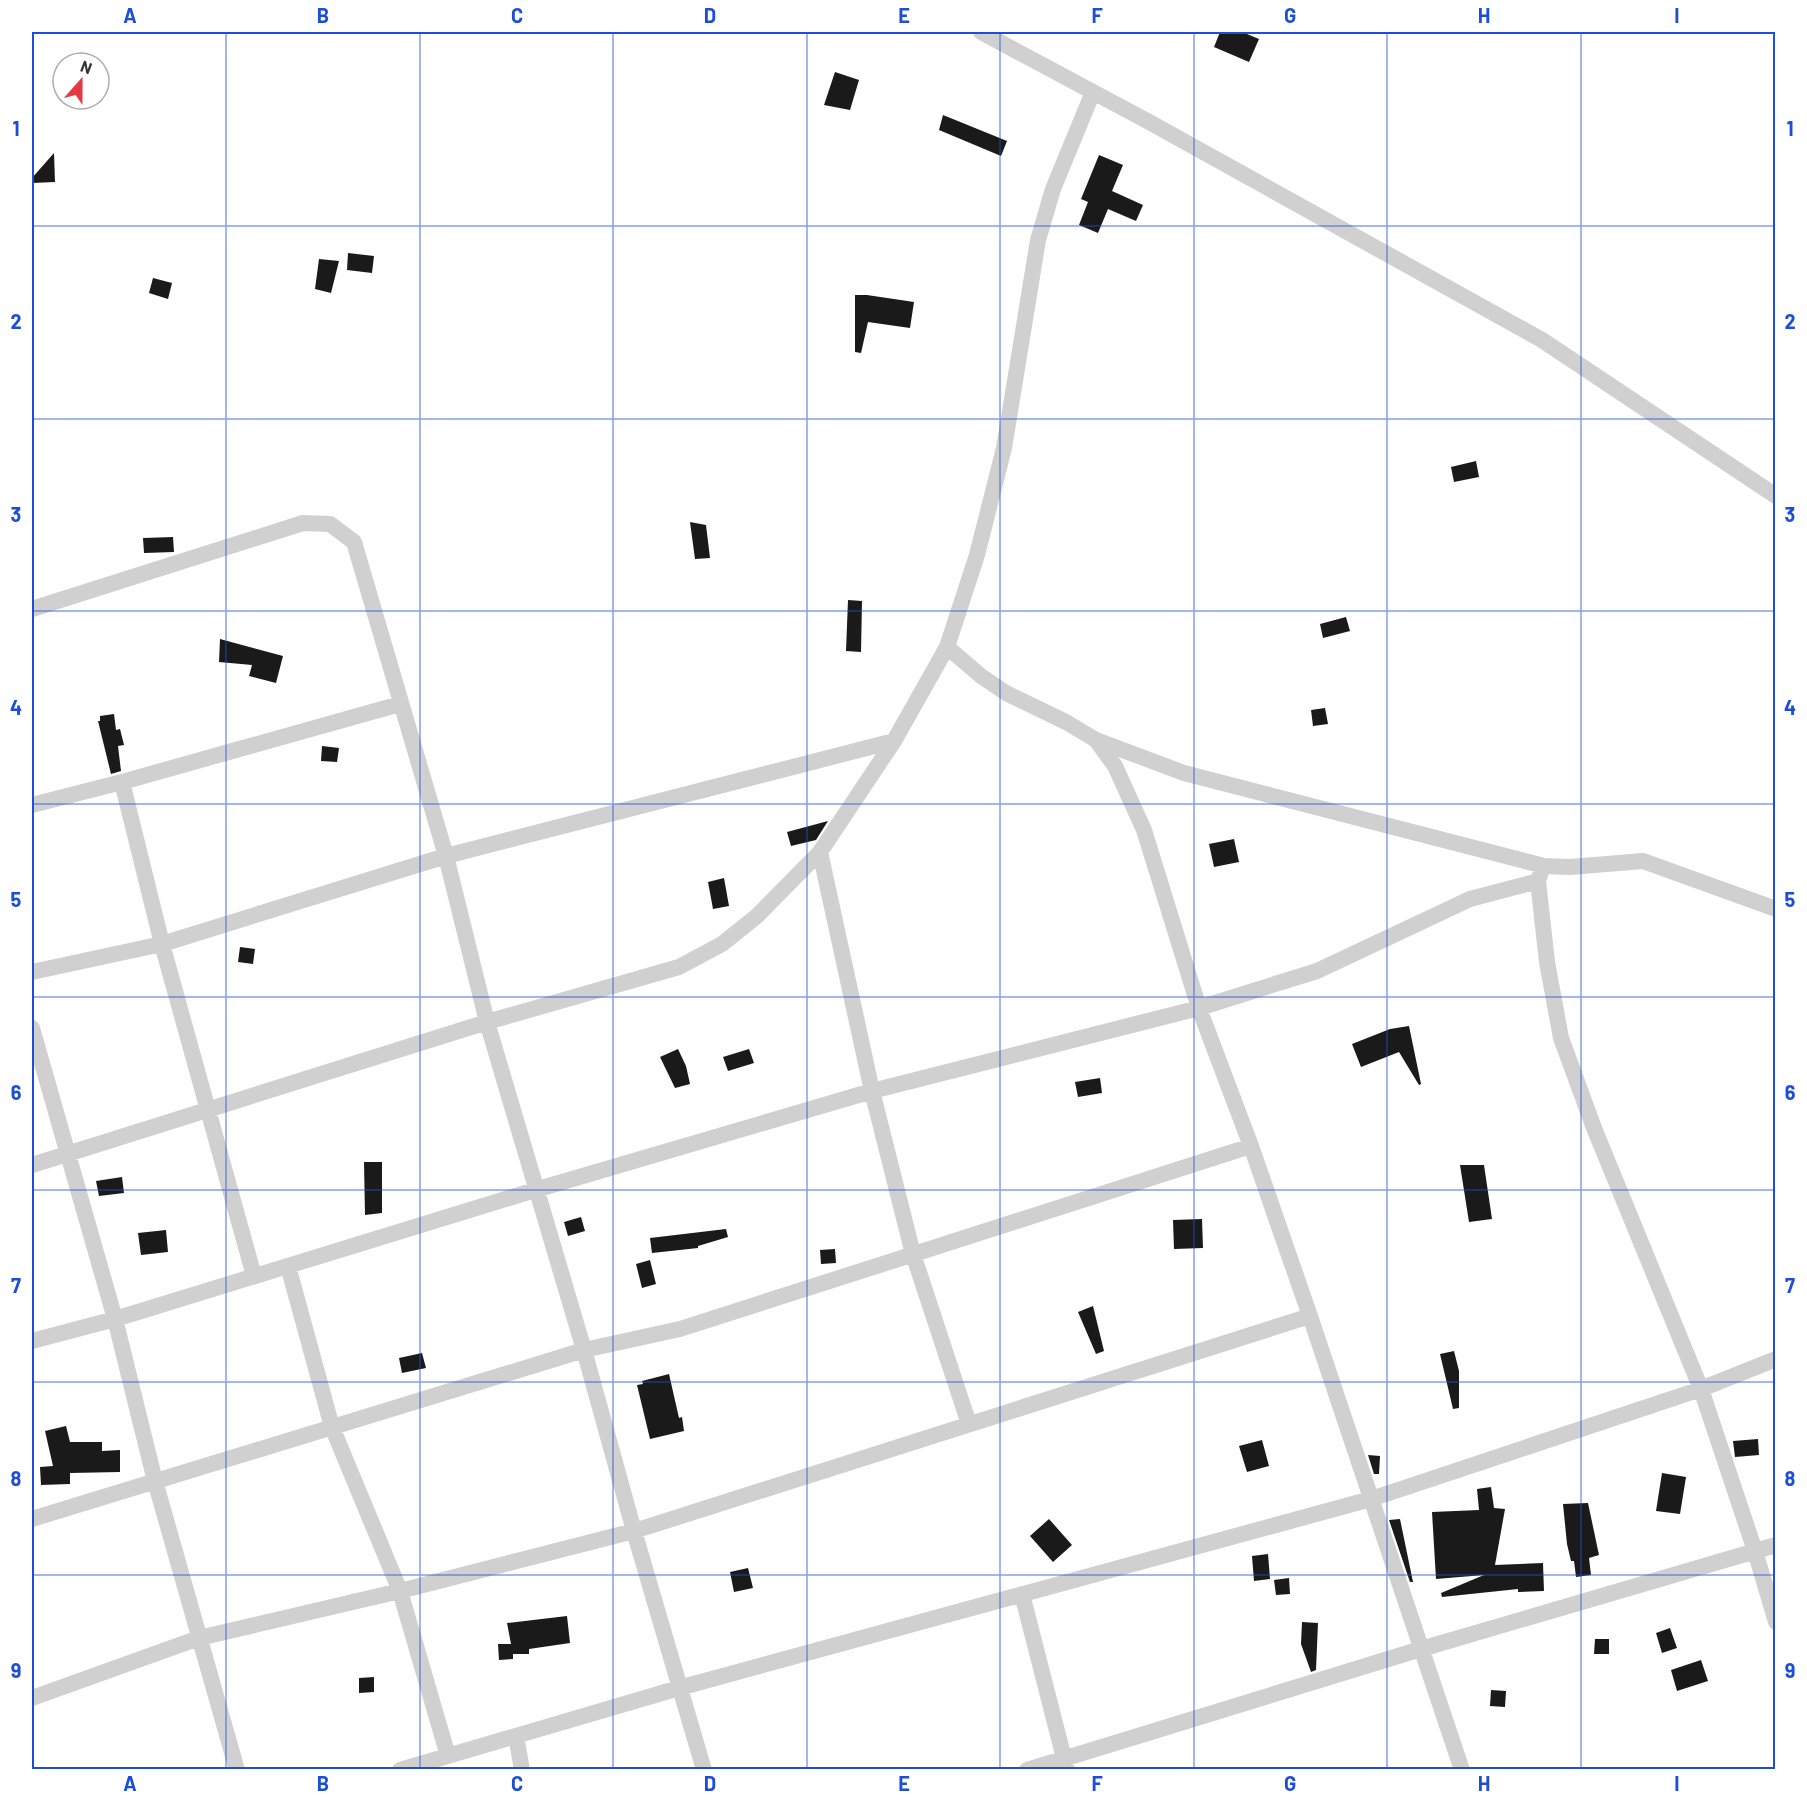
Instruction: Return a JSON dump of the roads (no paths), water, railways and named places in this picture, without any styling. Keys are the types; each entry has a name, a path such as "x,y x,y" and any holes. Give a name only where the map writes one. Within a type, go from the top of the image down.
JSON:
{"street":[{"path":"981,32 1542,340 1776,496"},
{"path":"32,1165 487,1022 679,966 723,944 758,916 820,852 894,741 947,647 977,555 1004,448 1038,240 1053,189 1093,92"},
{"path":"32,609 303,523 330,524 354,542 446,856 487,1022 704,1770"},
{"path":"947,647 981,676 1006,693 1066,722 1096,740 1184,773 1541,873"},
{"path":"32,805 400,704"},
{"path":"1096,740 1116,766 1144,830 1199,1008 1251,1146 1310,1316 1462,1770"},
{"path":"32,972 162,944 446,856 894,741"},
{"path":"122,782 162,944 254,1276"},
{"path":"820,852 872,1091 913,1254 969,1424"},
{"path":"32,1341 115,1319 535,1190 872,1091 1199,1008 1317,970 1470,899 1541,873 1570,867 1643,861 1776,909"},
{"path":"1541,873 1547,962 1561,1038 1594,1128 1701,1389 1776,1622"},
{"path":"32,1028 115,1319 155,1481 237,1770"},
{"path":"32,1519 584,1350 680,1329 1251,1146"},
{"path":"288,1266 332,1426 400,1591 448,1756"},
{"path":"32,1698 199,1638 400,1591 634,1531 1310,1316"},
{"path":"400,1770 679,1688 1371,1499 1701,1389 1776,1359"},
{"path":"1027,1770 1065,1764 1421,1649 1776,1545"},
{"path":"1023,1594 1065,1764"},
{"path":"516,1736 522,1770"}]}
